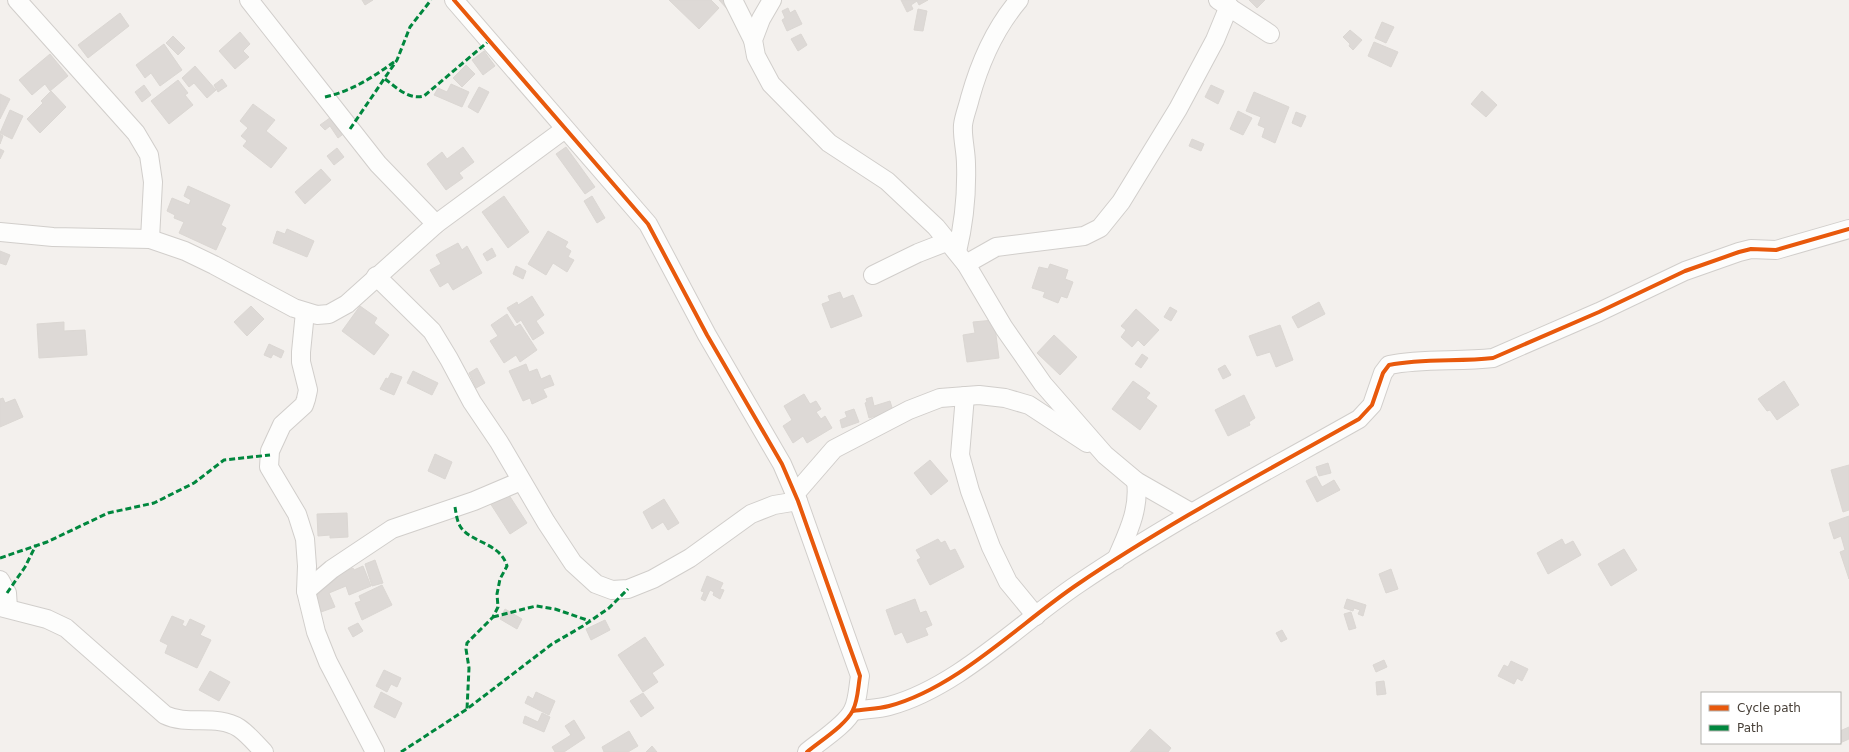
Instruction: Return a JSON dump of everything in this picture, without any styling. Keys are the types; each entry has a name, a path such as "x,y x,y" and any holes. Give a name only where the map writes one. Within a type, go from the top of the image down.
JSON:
{"street":[{"path":"17,0 136,133 149,155 152,182 150,239"},
{"path":"249,0 378,164 436,224"},
{"path":"454,0 565,129 628,198 648,224 707,335 782,464 797,497 860,676 858,695 853,710 845,720 807,752"},
{"path":"733,0 753,40 756,56 771,84 808,123 829,142 887,181 957,252 1004,328 1043,384 1105,455"},
{"path":"753,40 761,19 772,0"},
{"path":"957,252 965,221 967,183 963,126 965,116 981,64 993,37 1008,12 1018,0"},
{"path":"873,275 918,253 957,252 1084,236 1100,228 1120,202 1178,109 1215,40 1224,3 1270,34"},
{"path":"0,232 53,237 150,239 184,251 305,312 318,315 328,314 347,304 376,276 436,224 565,129"},
{"path":"853,710 889,706 921,693 954,675 1078,584 1192,513 1359,419 1372,405 1383,373 1389,365 1406,361 1474,360 1493,358 1599,312 1685,271 1751,249 1776,250 1849,229"},
{"path":"376,276 432,331 450,359 472,402 546,522 574,564 596,584 612,590 628,589 653,579 690,558 751,514 797,497 834,449 909,410 940,398 979,395 1005,398 1029,405 1105,455 1136,481 1192,513"},
{"path":"305,312 301,362 308,390 306,399 304,405 282,425 275,439 269,461 269,467 297,514 305,539 308,566 306,591 316,632 328,662 375,752"},
{"path":"965,396 960,455 970,491 991,547 1008,582 1036,616"},
{"path":"306,591 332,569 392,529 474,501 521,481"},
{"path":"1116,560 1136,512 1138,495 1136,481"},
{"path":"0,580 7,593 4,608 47,619 66,628 165,715 184,721 217,722 231,725 238,728 264,752"}],"building":[{"path":"362,0 373,0 365,5"},
{"path":"669,0 711,0 719,8 699,29"},
{"path":"719,0 733,0 729,11"},
{"path":"901,0 928,0 919,5 917,1 911,5 913,9 907,12"},
{"path":"1249,0 1265,0 1257,8"},
{"path":"788,8 790,13 795,10 802,24 787,31 782,20 785,18 782,11"},
{"path":"918,9 927,11 923,31 914,30"},
{"path":"120,13 129,26 88,58 78,45"},
{"path":"1382,22 1394,27 1386,43 1375,38"},
{"path":"1350,30 1362,40 1353,50 1349,46 1350,44 1343,37"},
{"path":"240,32 250,44 243,51 249,57 235,69 219,51"},
{"path":"801,34 807,45 798,51 791,39"},
{"path":"173,36 185,48 178,55 166,43"},
{"path":"1374,42 1398,52 1391,67 1368,56"},
{"path":"164,44 182,70 160,86 151,73 145,78 136,65"},
{"path":"484,51 495,66 483,75 472,60"},
{"path":"50,54 68,76 50,91 45,84 32,95 19,80"},
{"path":"466,65 475,74 462,87 453,78"},
{"path":"195,66 216,90 207,98 194,83 189,87 182,78"},
{"path":"222,79 227,86 218,92 214,85"},
{"path":"178,80 188,93 185,95 193,105 169,124 151,101"},
{"path":"451,84 469,92 462,107 434,95 438,88 447,92"},
{"path":"144,85 151,95 142,102 135,92"},
{"path":"1211,85 1224,91 1218,104 1205,97"},
{"path":"479,87 489,92 478,113 468,107"},
{"path":"51,91 66,107 40,133 27,119 43,103 41,101"},
{"path":"1482,91 1497,105 1486,117 1471,104"},
{"path":"1254,92 1289,107 1275,143 1262,137 1265,128 1258,125 1261,117 1246,111"},
{"path":"0,94 10,99 0,119"},
{"path":"253,104 275,120 266,131 287,148 271,168 243,146 247,141 241,136 248,128 240,121"},
{"path":"10,110 23,116 12,139 0,133"},
{"path":"1238,111 1252,118 1243,135 1230,129"},
{"path":"1296,112 1306,116 1301,127 1292,123"},
{"path":"334,115 346,132 338,138 330,126 325,130 320,125"},
{"path":"0,134 3,136 0,144"},
{"path":"1192,139 1204,144 1201,151 1189,146"},
{"path":"463,147 474,162 459,173 463,178 446,190 427,164 442,152 447,159"},
{"path":"566,147 595,187 585,194 556,154"},
{"path":"337,148 344,157 334,165 327,156"},
{"path":"0,149 4,151 0,159"},
{"path":"321,169 331,180 305,204 295,192"},
{"path":"188,186 230,205 221,225 226,228 216,250 179,233 184,222 174,218 175,215 167,211 172,198 189,205 191,200 184,196"},
{"path":"504,196 529,232 508,248 482,212"},
{"path":"592,196 605,218 597,223 584,201"},
{"path":"287,229 314,241 307,257 273,243 277,231 285,234"},
{"path":"548,231 568,242 565,247 571,251 568,257 574,260 567,272 553,263 546,275 528,264"},
{"path":"458,243 462,250 467,246 482,273 453,290 448,282 440,287 430,270 441,264 436,255"},
{"path":"492,248 496,256 487,261 483,254"},
{"path":"0,251 10,255 6,265 0,263"},
{"path":"1050,264 1068,270 1065,279 1073,282 1067,298 1061,296 1058,303 1043,297 1045,292 1032,288 1039,267 1048,269"},
{"path":"516,266 526,271 523,279 513,274"},
{"path":"840,292 843,299 853,295 862,316 831,328 822,304 830,301 828,296"},
{"path":"532,296 544,315 536,321 544,333 533,340 521,320 517,323 507,308 517,302 518,305"},
{"path":"1319,302 1325,314 1298,328 1292,317"},
{"path":"251,306 264,319 247,336 234,322"},
{"path":"360,306 377,318 374,323 389,335 374,355 342,331"},
{"path":"1170,307 1177,311 1171,321 1164,317"},
{"path":"1136,309 1159,330 1144,346 1138,340 1132,347 1121,337 1126,330 1121,326"},
{"path":"507,314 515,327 520,324 537,350 520,362 516,355 504,363 490,341 498,336 491,325"},
{"path":"994,320 999,358 967,362 963,335 975,333 973,322"},
{"path":"64,322 64,331 85,330 87,355 39,358 37,324"},
{"path":"1280,325 1293,360 1276,367 1270,352 1257,356 1249,336"},
{"path":"1054,335 1077,357 1060,375 1037,353"},
{"path":"269,344 284,351 281,358 273,354 271,358 264,355"},
{"path":"1142,354 1148,358 1141,368 1135,364"},
{"path":"526,364 529,372 537,369 541,379 550,375 554,385 543,389 547,397 532,404 530,398 523,401 509,371"},
{"path":"1225,365 1231,375 1223,379 1218,369"},
{"path":"477,368 485,383 476,388 469,373"},
{"path":"413,371 438,383 432,395 407,383"},
{"path":"391,373 402,377 394,395 380,389 386,378 388,379"},
{"path":"1133,381 1150,393 1146,398 1157,406 1140,430 1112,409"},
{"path":"1784,381 1799,405 1777,420 1770,410 1767,411 1758,399"},
{"path":"804,394 810,404 816,401 821,409 816,412 821,419 825,416 832,428 807,443 803,436 793,443 783,426 792,420 784,406"},
{"path":"1244,395 1255,418 1249,422 1250,425 1228,436 1215,410"},
{"path":"872,397 874,406 890,401 893,411 869,418 865,403 867,402 866,399"},
{"path":"3,398 5,403 15,399 23,417 0,427 0,399"},
{"path":"854,409 859,422 842,428 840,420 847,417 845,412"},
{"path":"435,454 452,462 445,479 428,471"},
{"path":"930,460 948,481 931,495 914,473"},
{"path":"1328,463 1331,473 1319,476 1316,467"},
{"path":"1849,465 1849,510 1843,512 1831,470"},
{"path":"1316,476 1322,487 1334,480 1340,490 1317,502 1306,481"},
{"path":"507,492 527,523 510,534 490,503"},
{"path":"664,499 679,523 668,530 663,522 652,529 643,512"},
{"path":"347,513 348,537 330,538 330,535 318,536 317,514"},
{"path":"1849,516 1849,579 1840,552 1845,550 1841,536 1834,539 1829,523"},
{"path":"938,539 941,543 945,541 950,551 955,549 964,567 930,585 917,560 921,558 916,550"},
{"path":"1562,539 1565,545 1573,541 1581,555 1548,574 1537,553"},
{"path":"1624,549 1637,570 1611,586 1598,564"},
{"path":"375,560 383,583 372,586 365,564"},
{"path":"363,566 371,586 349,595 346,586 329,593 335,607 321,612 314,593 322,590 319,582 353,568 354,570"},
{"path":"1391,569 1398,589 1386,593 1379,574"},
{"path":"707,576 723,583 720,589 724,590 720,599 713,595 714,592 710,590 705,601 701,599 704,592 701,591"},
{"path":"382,585 392,605 362,620 355,603 361,601 359,596"},
{"path":"915,599 920,613 926,611 932,625 925,628 928,635 907,643 902,632 895,635 886,610"},
{"path":"1347,599 1366,605 1363,616 1358,614 1360,610 1354,608 1353,611 1344,608"},
{"path":"505,609 522,619 517,629 500,619"},
{"path":"1351,612 1356,628 1349,630 1344,614"},
{"path":"172,616 184,621 182,625 186,627 190,619 205,626 200,635 211,640 197,668 165,653 168,645 160,641"},
{"path":"605,620 610,630 591,640 586,629"},
{"path":"358,623 363,631 353,637 348,628"},
{"path":"1282,630 1287,639 1281,642 1276,633"},
{"path":"645,637 664,665 652,673 658,682 643,692 618,655"},
{"path":"1384,660 1387,667 1376,672 1373,665"},
{"path":"1511,661 1528,669 1522,681 1517,678 1514,684 1498,676 1504,665 1508,667"},
{"path":"384,670 401,678 397,687 391,684 387,692 376,686"},
{"path":"210,671 230,682 219,701 199,690"},
{"path":"1384,681 1386,694 1377,695 1376,682"},
{"path":"381,692 402,703 395,718 374,707"},
{"path":"536,692 555,701 549,715 525,703 528,696 533,699"},
{"path":"643,693 654,708 641,717 630,701"},
{"path":"542,713 550,717 544,732 523,723 525,716 538,722"},
{"path":"574,720 585,738 564,752 555,752 552,747 571,735 565,726"},
{"path":"1849,727 1849,739 1841,743 1841,731"},
{"path":"1150,729 1171,748 1168,752 1130,752"},
{"path":"629,731 638,746 628,752 604,752 602,747"},
{"path":"652,746 657,752 646,752"}],"marked path":[{"path":"350,129 397,60 410,27 431,0"},
{"path":"385,79 408,95 419,97 424,96 490,40"},
{"path":"325,97 344,91 361,83 394,62"},
{"path":"0,558 47,542 108,513 154,503 194,483 224,460 270,455"},
{"path":"455,507 458,522 465,532 492,547 503,558 507,566 500,579 497,594 498,607 493,617 467,643 466,649 469,668 467,709"},
{"path":"7,593 25,567 36,545"},
{"path":"401,752 467,709 552,644 583,626 609,608 628,589"},
{"path":"493,617 536,606 555,609 590,621"}],"cycle path":[{"path":"454,0 648,224 707,335 782,464 798,501 860,676 856,702 850,716 839,727 807,752"},
{"path":"853,711 889,706 914,697 939,685 987,653 1078,584 1112,562 1217,498 1359,419 1372,405 1383,373 1389,365 1428,361 1493,358 1599,312 1685,271 1739,252 1751,249 1776,250 1849,229"}]}
